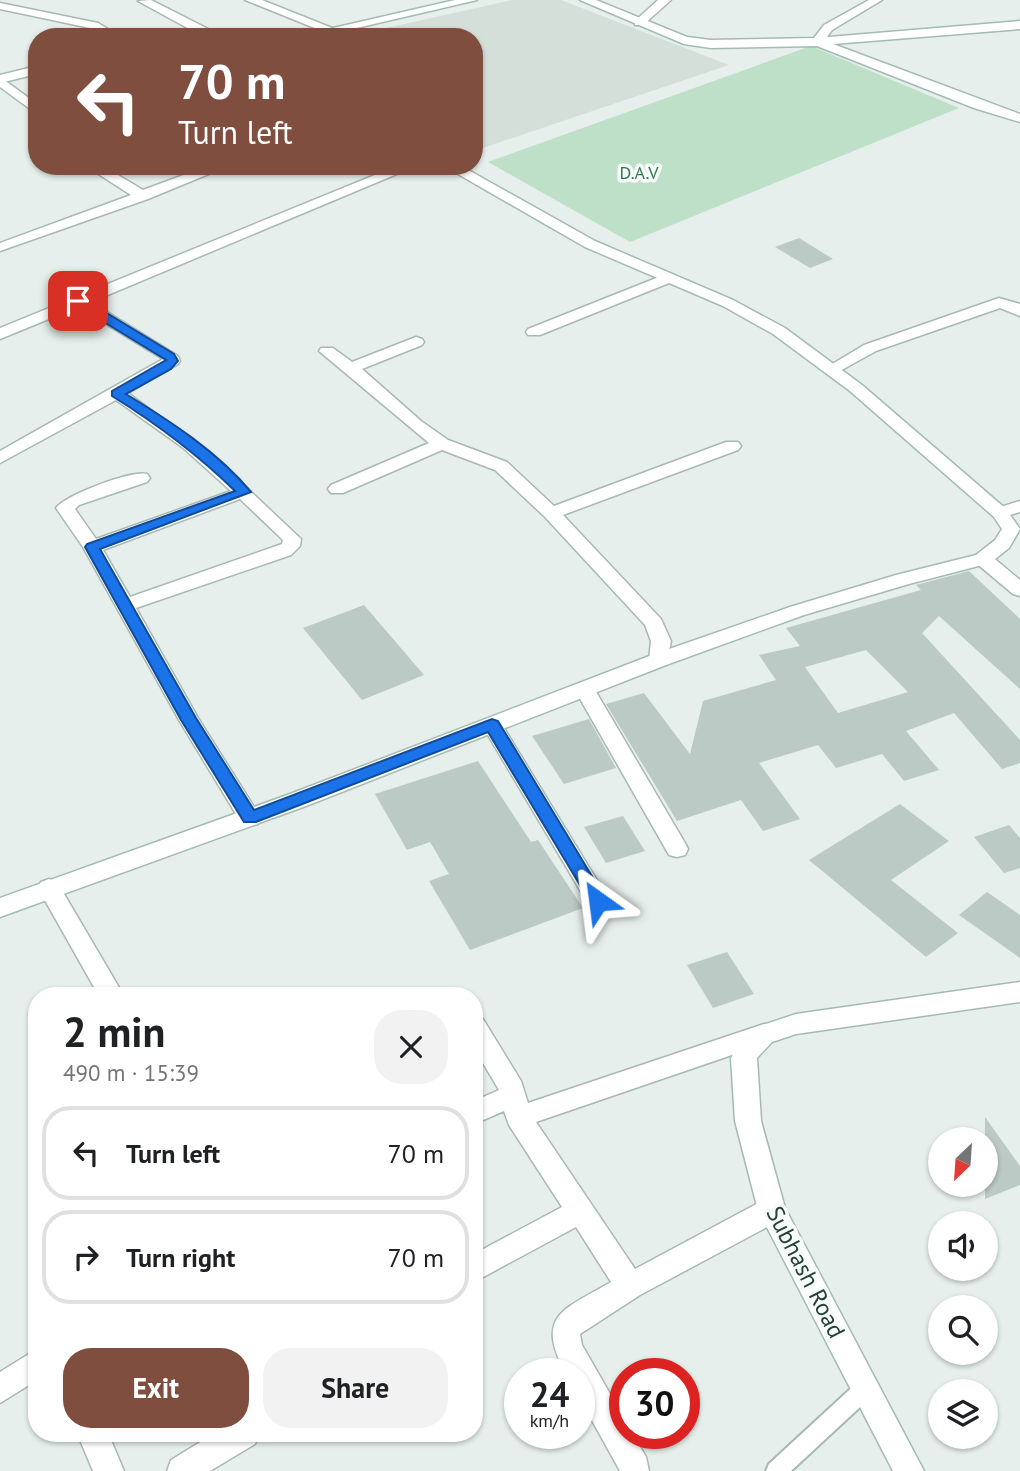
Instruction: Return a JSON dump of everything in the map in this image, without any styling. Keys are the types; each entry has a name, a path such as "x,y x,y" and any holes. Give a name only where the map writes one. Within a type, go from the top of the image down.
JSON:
{"street":[{"path":"251,0 326,28"},
{"path":"340,28 471,0"},
{"path":"586,0 684,40 711,44 817,42 1020,24"},
{"path":"639,23 665,0"},
{"path":"817,42 820,34 833,24 876,0"},
{"path":"144,1 196,28"},
{"path":"0,6 61,17 98,28"},
{"path":"817,42 979,105 1020,118"},
{"path":"0,80 28,72"},
{"path":"0,80 28,103"},
{"path":"108,175 143,196"},
{"path":"2,247 198,175"},
{"path":"0,334 387,175"},
{"path":"0,908 49,888 250,818 659,660 797,611 903,579 983,559 1002,544 1011,529 1000,513 832,369 779,331 728,303 590,244 467,175"},
{"path":"534,332 669,278"},
{"path":"0,458 172,361 170,356 78,301"},
{"path":"832,369 870,348 999,303 1009,304 1020,311"},
{"path":"350,368 416,342"},
{"path":"327,351 415,425 442,444 501,466 551,513 654,623 661,641 659,660"},
{"path":"117,393 160,421 210,460 292,540 291,546 127,605"},
{"path":"337,489 442,444"},
{"path":"551,513 732,446"},
{"path":"141,478 67,504 65,508 127,605 189,720 250,818"},
{"path":"92,547 244,492"},
{"path":"1000,513 1020,506"},
{"path":"983,559 1020,590"},
{"path":"585,690 677,849"},
{"path":"492,725 598,901"},
{"path":"49,888 106,987"},
{"name":"Subhash Road","path":"909,1471 772,1210 748,1121 742,1069 744,1058 750,1045 775,1030 796,1024 1020,992"},
{"path":"483,1112 516,1106 775,1030"},
{"path":"483,1043 516,1106 580,1211 630,1286"},
{"path":"635,1468 565,1339 565,1329 575,1319 630,1286 772,1210"},
{"path":"483,1264 580,1211"},
{"path":"0,1389 28,1369"},
{"path":"96,1442 109,1471"},
{"path":"182,1471 229,1442"}],"lane":[{"path":"776,1471 866,1388"}],"shaded area":[{"path":"512,0 561,0 729,65 483,148 483,28 386,28"}],"green space":[{"name":"D.A.V","path":"811,46 959,108 630,242 488,162"}],"building":[{"path":"799,238 833,259 810,268 775,247"},
{"path":"969,571 1020,619 1020,689 939,616 922,633 1020,740 1020,763 1002,769 954,713 906,731 939,770 904,781 882,754 836,768 818,745 759,763 800,819 763,831 741,800 677,821 606,704 644,693 690,754 703,701 776,680 759,655 800,646 786,628 921,590 916,585","holes":["866,650 908,692 838,713 805,667"]},
{"path":"364,605 424,675 362,700 303,628"},
{"path":"589,719 616,768 564,784 532,736"},
{"path":"478,761 531,842 538,840 583,908 470,950 429,881 449,874 430,842 407,850 375,794"},
{"path":"900,804 949,841 891,880 958,933 926,957 809,860"},
{"path":"623,816 645,851 606,863 584,827"},
{"path":"1009,825 1020,838 1020,868 1004,873 974,837"},
{"path":"987,892 1020,915 1020,958 959,915"},
{"path":"727,952 754,994 713,1008 687,965"},
{"path":"985,1117 992,1127 985,1127"},
{"path":"998,1135 1020,1166 1020,1185 998,1194"}],"route":[{"path":"78,301 170,356 172,361 166,366 117,393 160,421 210,460 244,492 92,547 127,605 189,720 250,818 492,725 598,901"}]}
